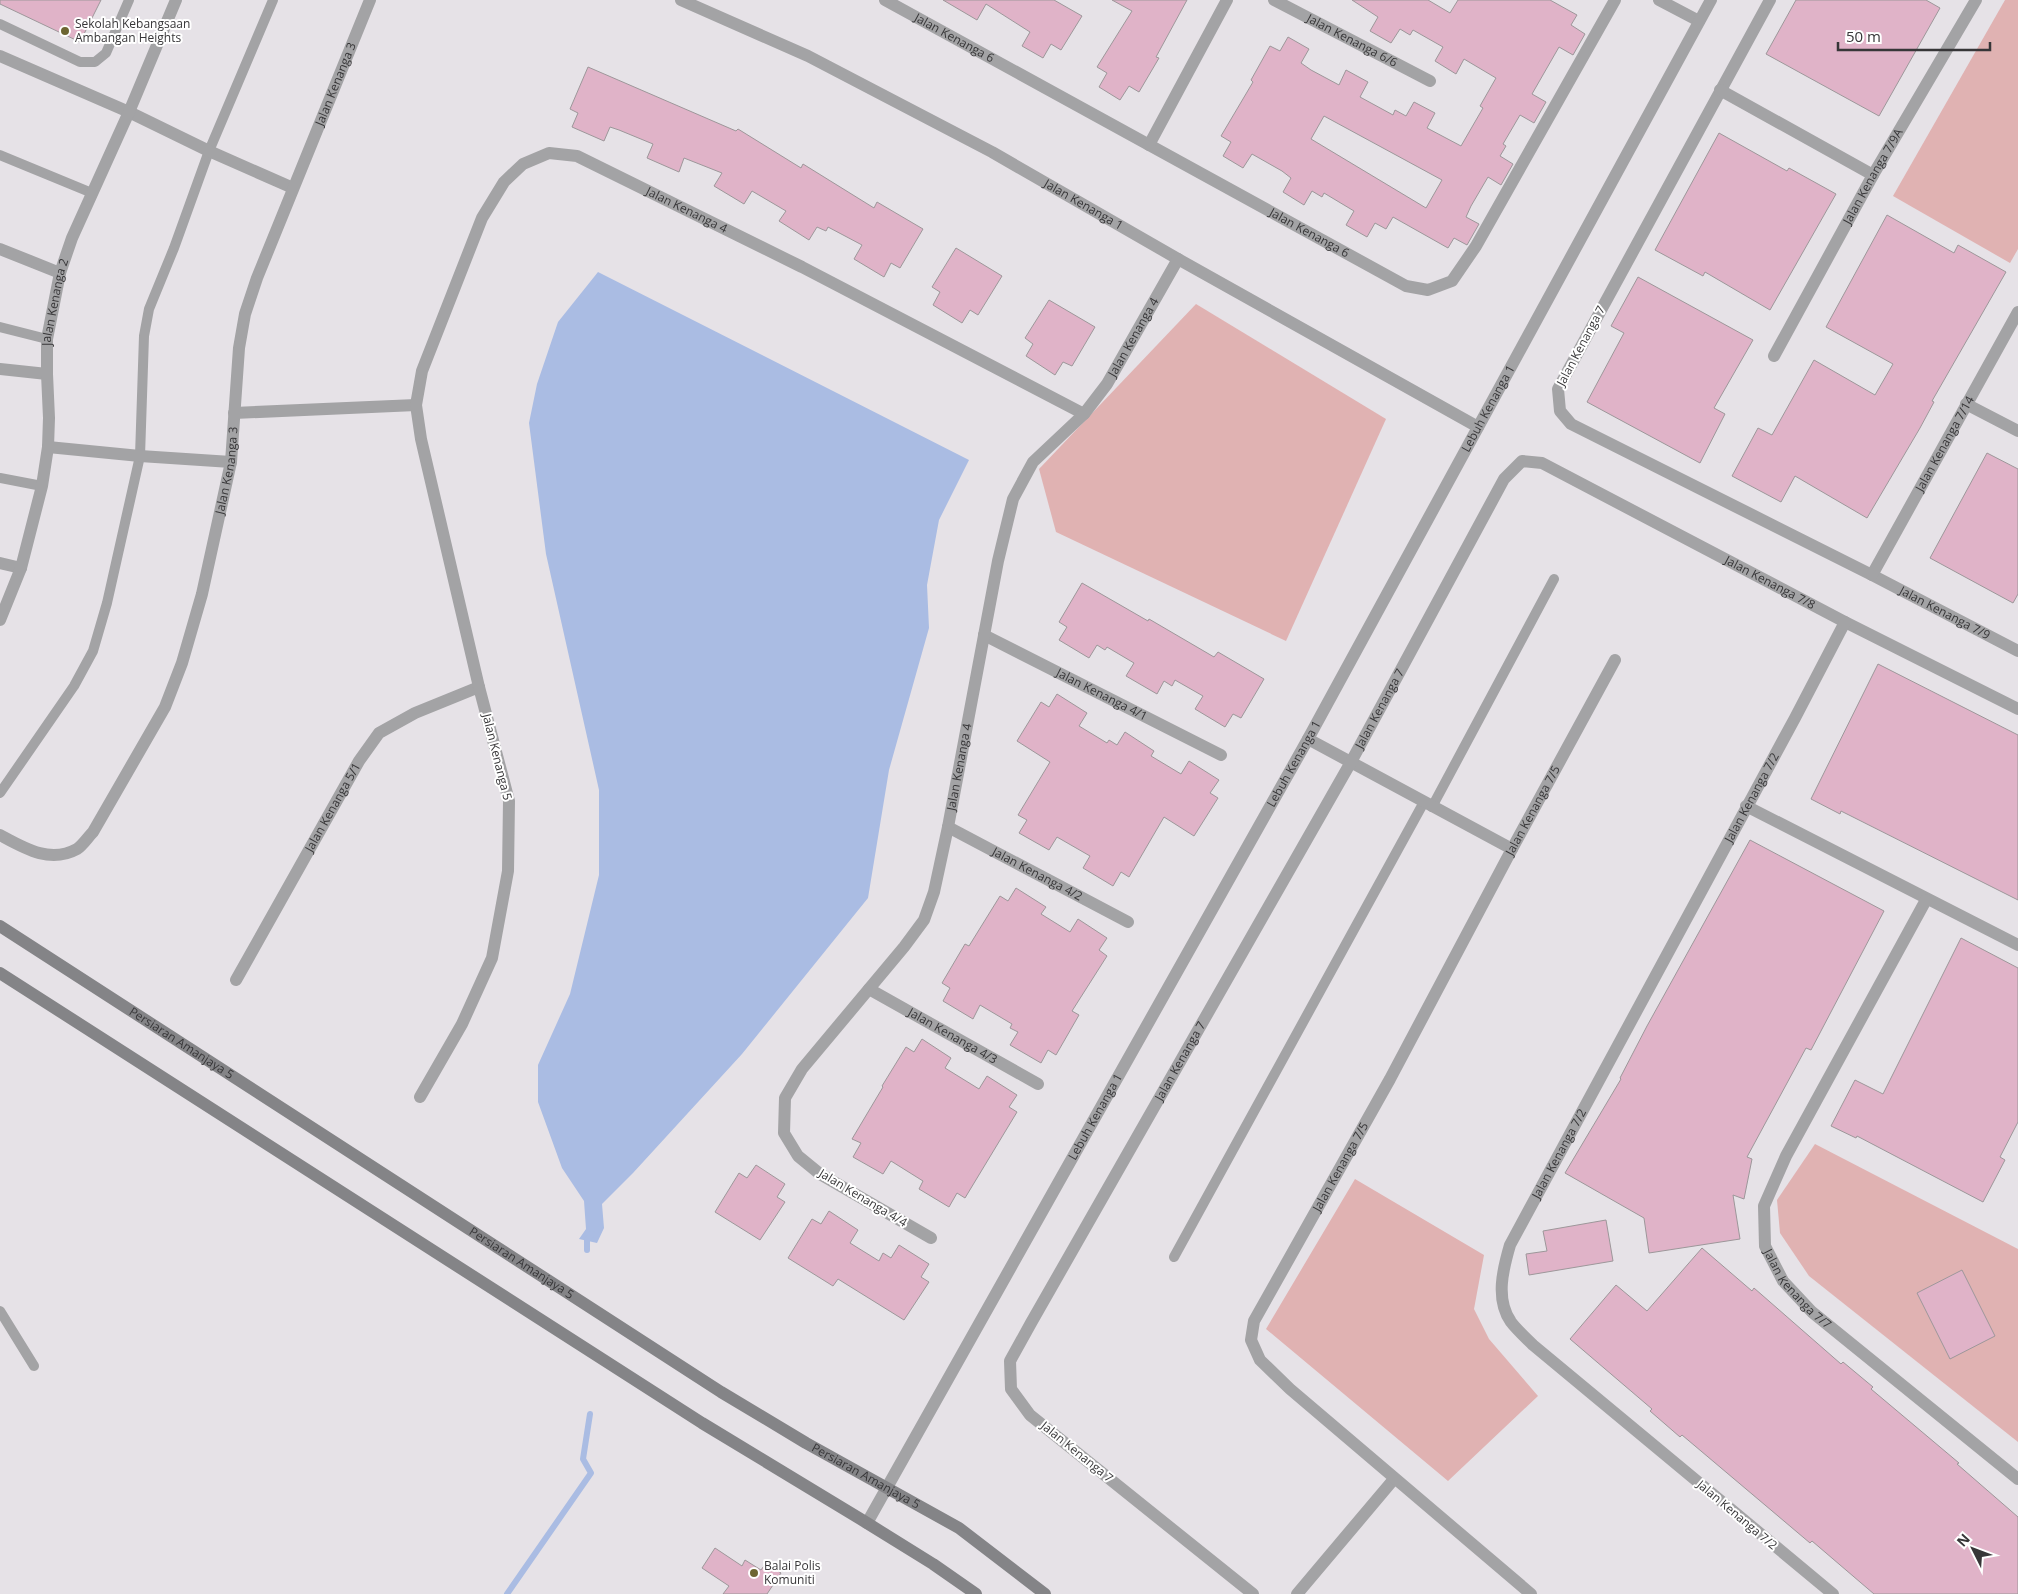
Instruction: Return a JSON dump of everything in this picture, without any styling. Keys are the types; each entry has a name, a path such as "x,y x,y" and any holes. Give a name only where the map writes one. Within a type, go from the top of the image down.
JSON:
{"street":[{"name":"Jalan Kenanga 2","path":"0,620 21,568 42,486 48,447 49,418 46,374 47,339 60,273 72,238 129,112 176,0"},
{"name":"Jalan Kenanga 3","path":"0,835 41,855 60,856 79,848 93,832 165,707 182,663 202,594 231,462 239,348 245,314 257,278 370,0"},
{"name":"Jalan Kenanga 1","path":"681,0 808,56 992,152 1178,259 1478,427"},
{"name":"Jalan Kenanga 6","path":"884,0 1406,286 1428,290 1452,281 1476,246 1615,0"},
{"path":"1149,145 1227,0"},
{"name":"Jalan Kenanga 6/6","path":"1274,0 1430,81"},
{"path":"1659,0 1699,21"},
{"name":"Lebuh Kenanga 1","path":"867,1523 1308,739 1711,0"},
{"name":"Jalan Kenanga 7","path":"1770,0 1558,389 1560,411 1571,424 1872,575"},
{"name":"Jalan Kenanga 7/9A","path":"1774,356 1873,175 1976,0"},
{"path":"0,56 129,112 209,151 293,188"},
{"path":"1720,90 1873,175"},
{"name":"Jalan Kenanga 4","path":"416,405 422,371 482,218 504,182 522,164 549,153 577,156 802,268 1084,414"},
{"path":"0,249 60,273"},
{"name":"Jalan Kenanga 4","path":"785,1098 802,1069 869,990 924,920 934,892 948,827 998,561 1014,499 1033,462 1084,414 1107,384 1178,259"},
{"name":"Jalan Kenanga 7/14","path":"1872,575 2018,312"},
{"path":"0,369 46,374"},
{"path":"1966,404 2018,431"},
{"path":"234,413 416,405"},
{"name":"Jalan Kenanga 5","path":"416,405 421,439 479,687 509,801 508,871 492,958 462,1024 420,1098"},
{"path":"48,447 231,462"},
{"name":"Jalan Kenanga 7","path":"1253,1594 1030,1414 1011,1389 1010,1361 1030,1322 1351,762 1504,478 1522,461"},
{"name":"Jalan Kenanga 7/8","path":"1522,461 1542,463 1845,622 2018,709"},
{"path":"0,563 21,568"},
{"name":"Jalan Kenanga 7/9","path":"1872,575 2018,651"},
{"name":"Jalan Kenanga 7/2","path":"1827,1592 1533,1345 1511,1321 1502,1298 1503,1270 1510,1245 1845,622"},
{"name":"Jalan Kenanga 4/1","path":"984,635 1222,755"},
{"name":"Jalan Kenanga 7/5","path":"1531,1594 1290,1390 1260,1360 1251,1340 1254,1321 1390,1079 1615,660"},
{"name":"Jalan Kenanga 5/1","path":"236,980 358,761 379,734 415,713 479,687"},
{"path":"1308,739 1512,849"},
{"path":"1746,806 1926,900 2018,945"},
{"name":"Jalan Kenanga 4/2","path":"948,827 1128,922"},
{"name":"Jalan Kenanga 7/7","path":"1926,900 1786,1156 1764,1206 1765,1246 1783,1281 1812,1312 2018,1479"},
{"name":"Persiaran Amanjaya 5","path":"0,926 722,1392 806,1443 887,1486 959,1528 1045,1594"},
{"path":"0,973 702,1423 933,1564 976,1594"},
{"name":"Jalan Kenanga 4/3","path":"869,990 1038,1084"},
{"name":"Jalan Kenanga 4/4","path":"785,1098 784,1133 798,1156 820,1174 931,1238"},
{"path":"1298,1594 1394,1478"}],"lane":[{"path":"0,24 80,62 95,62 106,53 129,0"},
{"path":"0,793 74,686 93,652 107,603 140,456 144,336 149,309 174,248 209,151 273,0"},
{"path":"0,155 92,193"},
{"path":"0,327 47,339"},
{"path":"0,478 42,486"},
{"path":"1174,1257 1554,579"},
{"path":"0,1311 34,1366"}],"shaded area":[{"path":"2005,0 2018,0 2018,249 2010,263 1893,196"},
{"path":"1196,304 1386,419 1286,641 1056,532 1039,469"},
{"path":"1815,1144 2018,1249 2018,1442 1809,1276 1780,1233 1777,1200"},
{"path":"1355,1179 1484,1255 1474,1309 1489,1339 1538,1396 1448,1481 1266,1329"}],"water":[{"path":"598,272 969,460 939,520 927,585 929,628 889,770 868,898 742,1054 633,1173 602,1204 604,1228 597,1243 579,1239 586,1229 584,1201 562,1168 538,1102 538,1065 570,994 599,875 599,790 546,554 529,423 537,384 558,322"}],"building":[{"path":"0,0 101,0 80,42 0,4"},
{"path":"943,0 1054,0 1082,16 1061,50 1051,44 1043,58 1022,46 1030,32 986,4 977,20"},
{"path":"1112,0 1187,0 1156,57 1159,58 1139,92 1129,86 1120,100 1099,87 1107,73 1097,67 1132,11"},
{"path":"1352,0 1428,0 1450,13 1458,0 1550,0 1577,15 1571,25 1585,34 1573,55 1559,47 1532,94 1546,102 1534,123 1520,115 1503,144 1506,146 1500,156 1513,164 1501,185 1488,177 1471,206 1466,217 1479,224 1467,245 1454,238 1448,248 1393,217 1386,229 1375,223 1367,237 1346,225 1354,211 1324,193 1322,197 1312,191 1304,205 1283,192 1291,178 1282,171 1252,154 1243,168 1223,156 1231,142 1221,136 1253,82 1251,80 1270,46 1280,51 1288,37 1309,49 1301,63 1311,70 1339,85 1346,70 1368,82 1360,97 1393,115 1395,110 1406,116 1414,102 1435,113 1427,128 1461,146 1483,108 1480,106 1496,78 1464,59 1456,74 1435,61 1443,47 1413,30 1410,35 1400,29 1391,43 1370,31 1378,17","holes":["1324,116 1442,180 1426,208 1311,139"]},
{"path":"1796,0 1926,0 1940,8 1879,116 1766,54"},
{"path":"588,67 736,131 738,129 801,168 803,164 874,208 877,202 923,229 900,268 891,263 884,277 854,259 862,245 828,227 826,231 817,227 809,240 779,221 786,211 752,191 744,204 714,186 722,173 684,158 679,172 647,158 653,144 610,127 604,141 572,127 578,113 570,109"},
{"path":"1719,133 1787,171 1789,168 1836,194 1770,310 1705,272 1703,276 1655,250"},
{"path":"1887,215 1954,253 1958,245 2006,272 1932,401 1934,402 1920,428 1867,518 1795,476 1781,502 1732,476 1758,428 1772,435 1814,360 1875,395 1893,364 1826,327"},
{"path":"956,248 1002,276 978,315 970,310 962,323 933,305 940,292 932,287"},
{"path":"1638,277 1753,340 1714,408 1725,414 1700,463 1587,402 1624,333 1611,326"},
{"path":"1049,300 1095,327 1072,366 1063,362 1055,375 1026,356 1033,344 1025,338"},
{"path":"1987,453 2018,469 2018,594 2013,603 1930,558"},
{"path":"1082,583 1214,657 1218,652 1264,679 1241,718 1233,714 1225,727 1195,709 1203,696 1175,680 1172,686 1164,681 1157,694 1126,676 1134,663 1107,647 1105,650 1097,645 1089,658 1059,640 1067,627 1059,622"},
{"path":"1878,664 2018,735 2018,900 1841,811 1840,814 1811,799"},
{"path":"1057,694 1087,713 1079,726 1107,743 1109,740 1117,745 1125,732 1154,751 1151,756 1181,774 1189,761 1219,780 1210,793 1218,798 1194,836 1164,817 1129,877 1121,872 1113,886 1083,868 1090,856 1057,837 1049,850 1019,833 1027,820 1018,815 1050,762 1017,741 1041,702 1049,707"},
{"path":"1750,840 1884,911 1811,1050 1806,1048 1747,1157 1752,1159 1744,1199 1733,1195 1740,1239 1649,1253 1644,1218 1565,1173 1621,1079 1647,1026"},
{"path":"1016,888 1046,907 1041,914 1070,932 1078,919 1107,938 1099,950 1107,956 1072,1011 1079,1015 1056,1055 1048,1050 1041,1063 1010,1045 1018,1032 1010,1028 1012,1024 980,1005 973,1019 943,1001 950,988 942,983 965,944 969,946 1000,896 1008,901"},
{"path":"1961,938 2018,968 2018,1122 2000,1157 2005,1160 1983,1202 1857,1136 1856,1138 1831,1126 1855,1080 1883,1094"},
{"path":"922,1039 951,1058 945,1068 979,1089 987,1076 1017,1095 1009,1107 1017,1112 965,1198 957,1193 949,1207 919,1189 923,1181 891,1161 883,1174 853,1157 861,1143 852,1139 882,1086 906,1047 914,1052"},
{"path":"756,1165 785,1184 777,1197 785,1202 760,1240 715,1212 739,1173 747,1178"},
{"path":"829,1211 858,1230 850,1243 879,1261 883,1253 891,1258 899,1245 929,1264 921,1277 929,1282 904,1320 838,1279 833,1286 788,1258 812,1219 821,1224"},
{"path":"1606,1220 1613,1261 1529,1275 1526,1254 1547,1251 1543,1231"},
{"path":"1702,1248 1752,1291 1754,1288 1841,1364 1843,1362 1873,1387 1871,1389 1959,1463 1957,1464 2018,1517 2018,1594 1874,1594 1812,1541 1810,1543 1682,1435 1680,1437 1650,1411 1652,1409 1570,1339 1616,1285 1647,1311"},
{"path":"1962,1270 1995,1336 1950,1359 1917,1293"},
{"path":"715,1548 742,1566 745,1560 761,1570 766,1563 781,1573 767,1594 723,1594 729,1586 702,1568"}],"waterway":[{"path":"587,1250 587,1240 592,1234"},
{"path":"507,1594 591,1473 583,1459 590,1414"}],"place":[{"name":"Sekolah Kebangsaan Ambangan Heights","path":"65,31"},
{"name":"Balai Polis Komuniti","path":"754,1573"}]}
